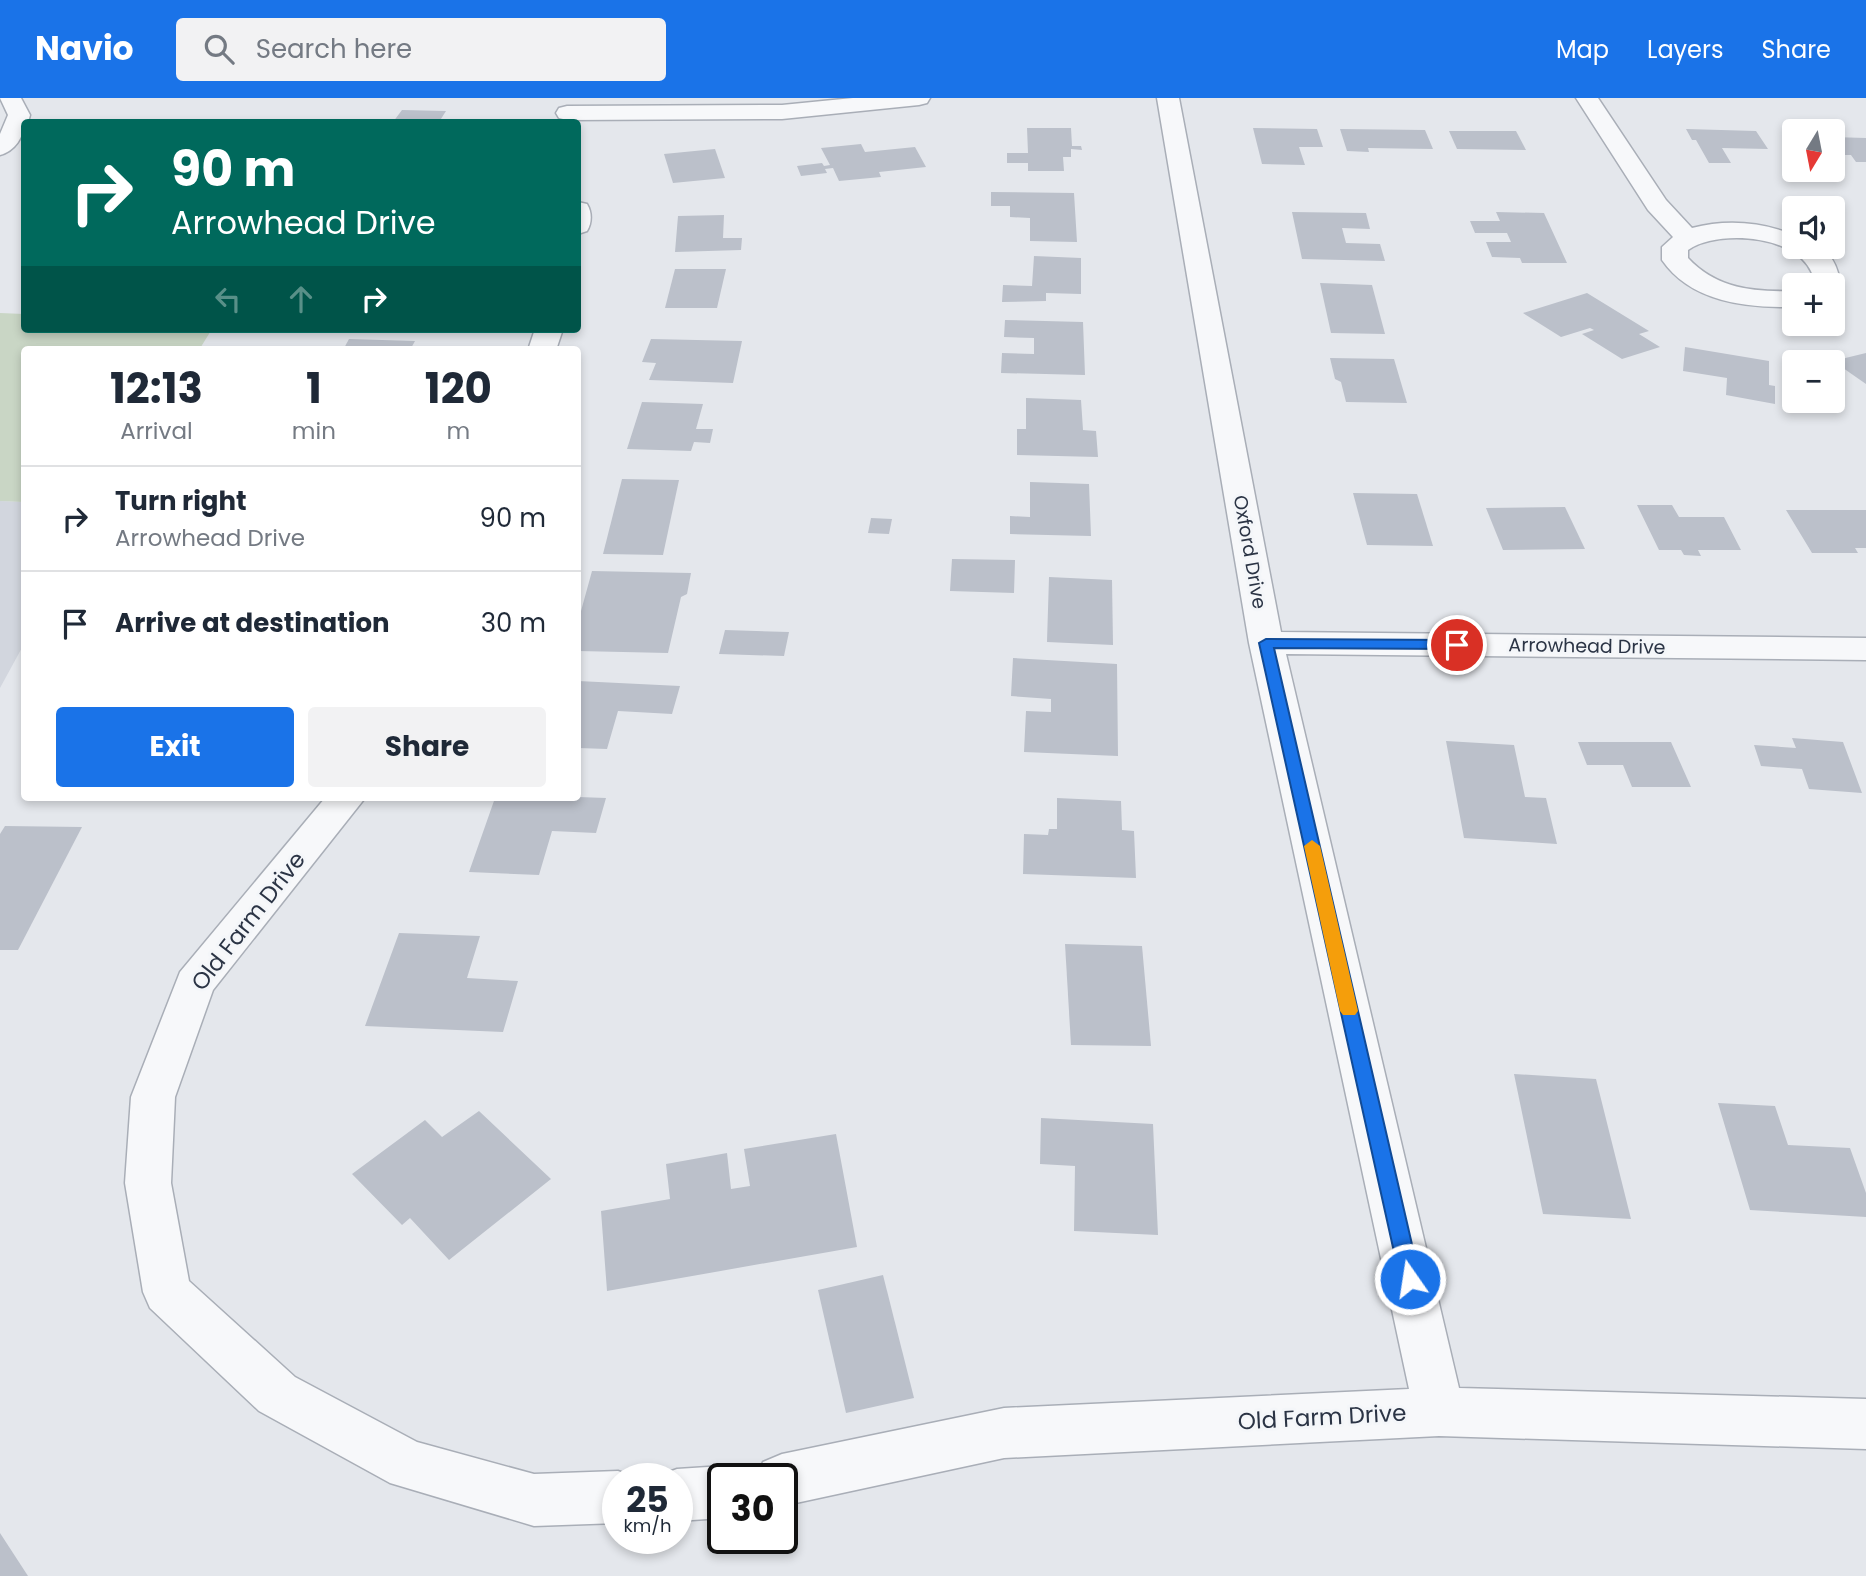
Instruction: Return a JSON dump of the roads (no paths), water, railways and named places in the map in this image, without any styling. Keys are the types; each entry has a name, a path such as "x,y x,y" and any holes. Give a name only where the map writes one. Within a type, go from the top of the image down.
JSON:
{"street":[{"path":"0,148 11,136 19,115 10,98"},
{"path":"568,111 782,112 919,98"},
{"name":"Oxford Drive","path":"1168,98 1266,643 1439,1412"},
{"path":"1587,98 1657,205 1687,237"},
{"path":"1782,240 1734,230 1707,231 1687,237 1675,247 1675,260 1686,274 1707,286 1756,299 1782,299"},
{"path":"1817,259 1826,268 1826,273"},
{"name":"Arrowhead Drive","path":"1266,643 1866,649"},
{"name":"Old Farm Drive","path":"344,801 195,983 153,1097 148,1183 167,1292 277,1394 408,1465 534,1500 602,1498"},
{"name":"Old Farm Drive","path":"798,1477 1004,1433 1439,1412 1866,1424"}]}
